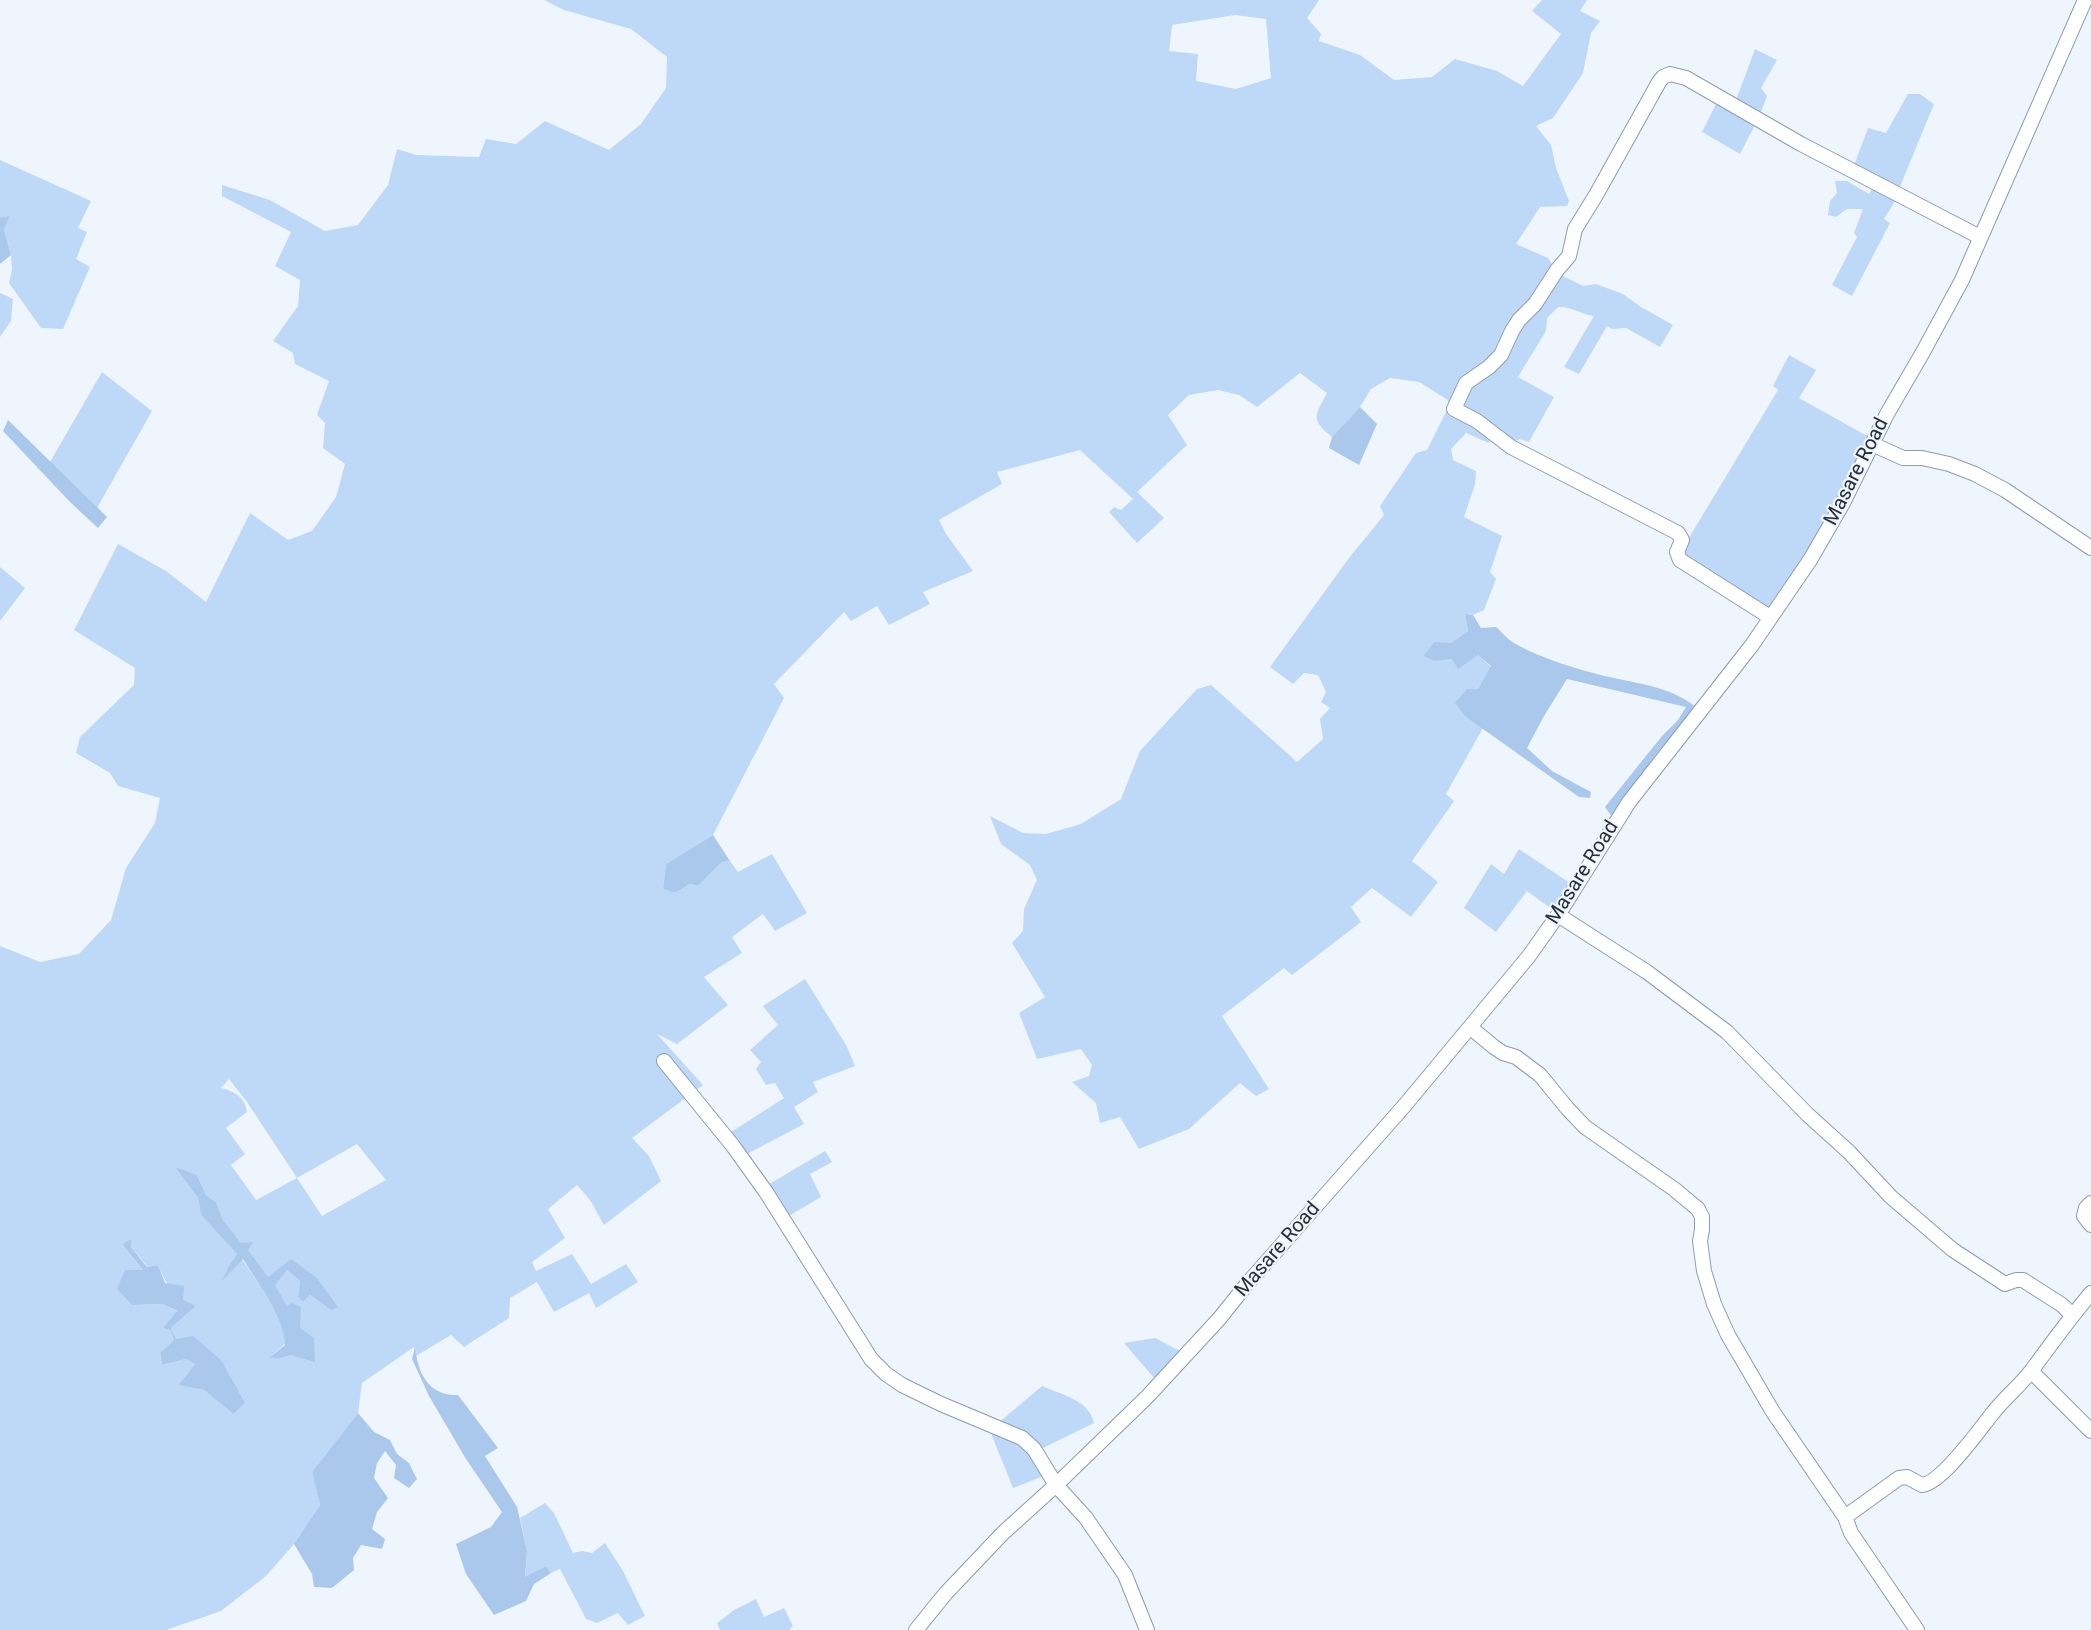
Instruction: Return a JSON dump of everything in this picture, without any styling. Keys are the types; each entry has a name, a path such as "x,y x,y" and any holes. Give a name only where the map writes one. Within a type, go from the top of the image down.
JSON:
{"street":[{"name":"Masare Road","path":"916,1630 975,1561 1147,1397 1219,1319 1246,1284 1471,1028 1529,956 1558,915 1629,802 1752,645 1810,560 1837,513 1903,384 1962,280 2085,0"},
{"path":"1770,617 1680,560 1677,552 1682,540 1678,533 1511,447 1477,421 1454,409 1462,389 1470,379 1489,367 1501,355 1512,331 1535,304 1569,256 1575,229 1580,219 1653,90 1663,77 1670,74 1686,78 1801,144 1980,237"},
{"path":"1872,444 1903,458 1922,458 1949,464 1975,474 2005,490 2091,548"},
{"path":"1558,915 1647,972 1727,1032 1807,1114 1849,1152 1891,1197 1953,1250 2005,1284 2024,1280 2073,1315"},
{"path":"1471,1028 1494,1047 1516,1057 1540,1075 1585,1127 1698,1209 1701,1217 1700,1241 1704,1271 1714,1304 1728,1335 1773,1412 1845,1517 1851,1533 1917,1630"},
{"path":"664,1061 733,1146 766,1192 871,1359 886,1374 902,1384 941,1404 1022,1438 1034,1449 1056,1485 1086,1518 1125,1575 1147,1630"},
{"path":"2091,1203 2084,1211 2084,1216 2091,1226"},
{"path":"1845,1517 1899,1478 1907,1477 1922,1485 1930,1483 1956,1458 1994,1411 2031,1371 2091,1293"},
{"path":"2031,1371 2091,1431"}],"shaded area":[{"path":"544,0 1319,0 1307,18 1321,34 1319,41 1360,55 1394,80 1432,77 1455,59 1497,71 1523,86 1561,34 1532,11 1542,0 1587,0 1580,11 1600,21 1591,33 1583,73 1553,118 1536,126 1551,145 1556,168 1569,201 1567,206 1540,207 1516,244 1548,258 1559,274 1583,286 1596,284 1623,294 1673,325 1660,347 1626,328 1612,329 1607,326 1579,374 1564,367 1594,316 1558,307 1547,318 1546,331 1518,377 1554,397 1529,442 1519,439 1512,443 1459,404 1473,381 1458,381 1460,388 1451,409 1491,436 1489,443 1466,433 1451,449 1453,460 1476,471 1475,484 1464,517 1502,536 1490,572 1496,579 1484,610 1473,615 1465,614 1468,631 1451,643 1435,661 1478,655 1491,667 1466,717 1483,728 1446,794 1454,801 1412,861 1438,882 1411,917 1372,888 1351,907 1361,922 1292,975 1284,968 1222,1016 1269,1089 1256,1096 1240,1083 1189,1129 1139,1149 1120,1117 1100,1123 1096,1103 1072,1082 1089,1076 1092,1065 1081,1049 1037,1059 1019,1013 1045,997 1012,943 1023,931 1024,909 1037,880 1030,865 1001,844 990,816 1023,833 1046,834 1081,824 1121,799 1140,751 1197,689 1211,685 1297,762 1323,739 1320,719 1330,708 1321,702 1326,692 1318,675 1304,673 1293,684 1270,667 1349,558 1384,515 1380,506 1416,453 1427,450 1449,406 1448,400 1419,382 1390,378 1371,389 1360,407 1332,437 1320,426 1317,417 1327,393 1300,373 1257,407 1239,395 1218,390 1189,395 1168,415 1187,445 1137,492 1164,518 1137,543 1109,512 1114,507 1121,510 1133,499 1080,450 997,472 1002,484 939,520 946,534 973,571 923,592 930,604 889,625 877,606 851,621 844,612 774,684 784,698 713,835 666,864 663,889 675,893 690,884 698,886 722,862 730,861 738,872 772,854 807,913 775,931 763,914 732,937 742,953 704,977 728,1005 677,1044 657,1034 703,1085 632,1138 649,1156 661,1181 604,1225 590,1200 577,1185 548,1209 565,1238 532,1262 536,1271 572,1254 591,1284 626,1264 638,1282 596,1308 589,1293 554,1312 537,1282 510,1298 509,1318 464,1347 451,1335 416,1356 414,1347 362,1383 358,1413 312,1472 320,1505 294,1544 266,1576 221,1611 166,1630 0,1630 0,946 40,962 79,954 111,920 126,868 155,823 160,798 118,786 110,773 76,753 80,737 134,685 135,668 74,630 118,544 166,571 206,602 250,513 288,540 312,531 336,497 345,464 323,448 325,423 317,415 329,381 295,364 293,353 273,341 298,306 300,280 275,266 291,232 222,196 222,185 270,200 325,231 358,225 388,185 397,149 416,155 479,157 486,139 516,144 545,121 609,150 641,124 666,88 667,57 631,29 564,10","holes":["1235,15 1266,19 1271,78 1236,89 1196,81 1198,54 1169,51 1172,25","229,1079 247,1102 297,1178 256,1200 231,1165 245,1154 226,1128 247,1112 244,1102 238,1096 221,1088","357,1144 386,1180 322,1216 297,1178","176,1168 197,1175 206,1195 216,1202 223,1220 241,1244 252,1242 247,1249 268,1278 291,1259 331,1310 310,1295 303,1302 298,1297 300,1281 287,1270 274,1285 300,1329 291,1355 278,1359 271,1356 285,1344 284,1334 275,1311 242,1259 223,1279 237,1254 201,1215 198,1198","131,1239 131,1247 148,1267 158,1265 172,1289 196,1306 171,1328 176,1339 195,1364 186,1359 162,1365 160,1353 174,1340 170,1330 164,1328 178,1312 162,1304 132,1305 143,1270 122,1244","195,1364 233,1414 204,1390 178,1385"]},
{"path":"1755,49 1777,60 1761,88 1767,96 1759,117 1735,103"},
{"path":"1908,94 1920,94 1934,104 1899,189 1853,168 1868,128 1886,133"},
{"path":"1717,102 1755,125 1740,154 1702,132"},
{"path":"0,160 91,201 78,228 87,232 76,259 90,267 63,329 41,328 9,283 12,270 11,255 4,230 10,216 0,217"},
{"path":"1835,181 1847,181 1869,194 1873,186 1897,198 1884,219 1890,223 1852,296 1832,285 1857,237 1854,233 1863,209 1847,209 1836,217 1828,215 1830,201 1837,193"},
{"path":"10,216 4,230 11,255 0,264 0,217"},
{"path":"0,293 13,299 11,321 0,337"},
{"path":"1789,355 1816,370 1799,398 1869,437 1841,498 1769,612 1685,558 1681,551 1778,390 1773,386"},
{"path":"102,372 152,411 97,508 50,462"},
{"path":"1360,407 1377,424 1359,465 1329,448 1332,437"},
{"path":"8,420 107,517 98,528 70,502 3,431"},
{"path":"0,567 25,588 0,621"},
{"path":"1465,614 1473,615 1481,628 1496,627 1511,641 1536,654 1590,672 1667,691 1696,707 1656,754 1612,817 1605,807 1662,736 1678,720 1686,707 1567,679 1527,748 1552,771 1591,792 1590,798 1579,797 1466,717 1455,703 1467,689 1478,689 1491,666 1478,655 1458,669 1452,659 1435,661 1423,656 1435,642 1451,643 1468,631"},
{"path":"713,835 730,861 722,862 698,886 690,884 675,893 663,889 666,864"},
{"path":"1519,849 1570,883 1553,910 1527,891 1496,932 1464,908 1491,864 1504,874"},
{"path":"805,979 846,1045 855,1066 813,1082 818,1092 794,1107 804,1124 745,1155 728,1134 784,1098 775,1083 766,1085 756,1069 761,1062 750,1050 778,1025 763,1006"},
{"path":"825,1151 832,1162 810,1174 821,1197 787,1217 766,1186"},
{"path":"175,1167 197,1175 206,1195 216,1202 223,1220 241,1243 253,1242 248,1250 268,1277 291,1259 317,1278 338,1307 331,1310 310,1295 303,1302 298,1297 300,1281 287,1270 275,1285 287,1306 292,1303 301,1307 300,1328 314,1338 315,1362 291,1355 278,1359 270,1357 285,1345 284,1334 275,1312 243,1259 222,1281 237,1254 201,1215 198,1198"},
{"path":"131,1239 131,1247 147,1267 158,1265 165,1283 184,1286 183,1299 196,1306 171,1328 176,1339 193,1336 221,1360 245,1403 233,1414 204,1390 178,1385 195,1364 186,1359 162,1365 160,1353 174,1340 170,1330 163,1328 177,1311 162,1304 132,1305 117,1289 125,1270 143,1270 122,1244"},
{"path":"1155,1338 1180,1351 1155,1379 1124,1343"},
{"path":"415,1347 419,1366 426,1381 439,1392 458,1395 498,1448 485,1456 517,1507 527,1551 525,1577 546,1566 551,1573 534,1584 526,1601 494,1615 466,1574 456,1544 491,1527 502,1512 466,1459 429,1396 412,1359"},
{"path":"1042,1386 1081,1403 1091,1415 1094,1423 1041,1449 997,1424"},
{"path":"358,1413 374,1432 390,1440 397,1454 409,1463 417,1479 409,1488 394,1478 396,1465 385,1451 377,1463 374,1478 388,1498 377,1512 372,1529 385,1539 382,1549 361,1545 353,1558 354,1570 332,1588 314,1587 312,1574 294,1544 320,1505 312,1472"},
{"path":"990,1431 1024,1446 1044,1476 1013,1488"},
{"path":"545,1503 554,1513 573,1553 582,1551 592,1553 605,1543 623,1571 645,1616 628,1625 618,1613 597,1623 586,1619 560,1569 551,1573 546,1566 525,1578 527,1551 520,1518"},
{"path":"756,1599 764,1617 784,1608 793,1626 789,1630 720,1630 717,1623 734,1610"}]}
